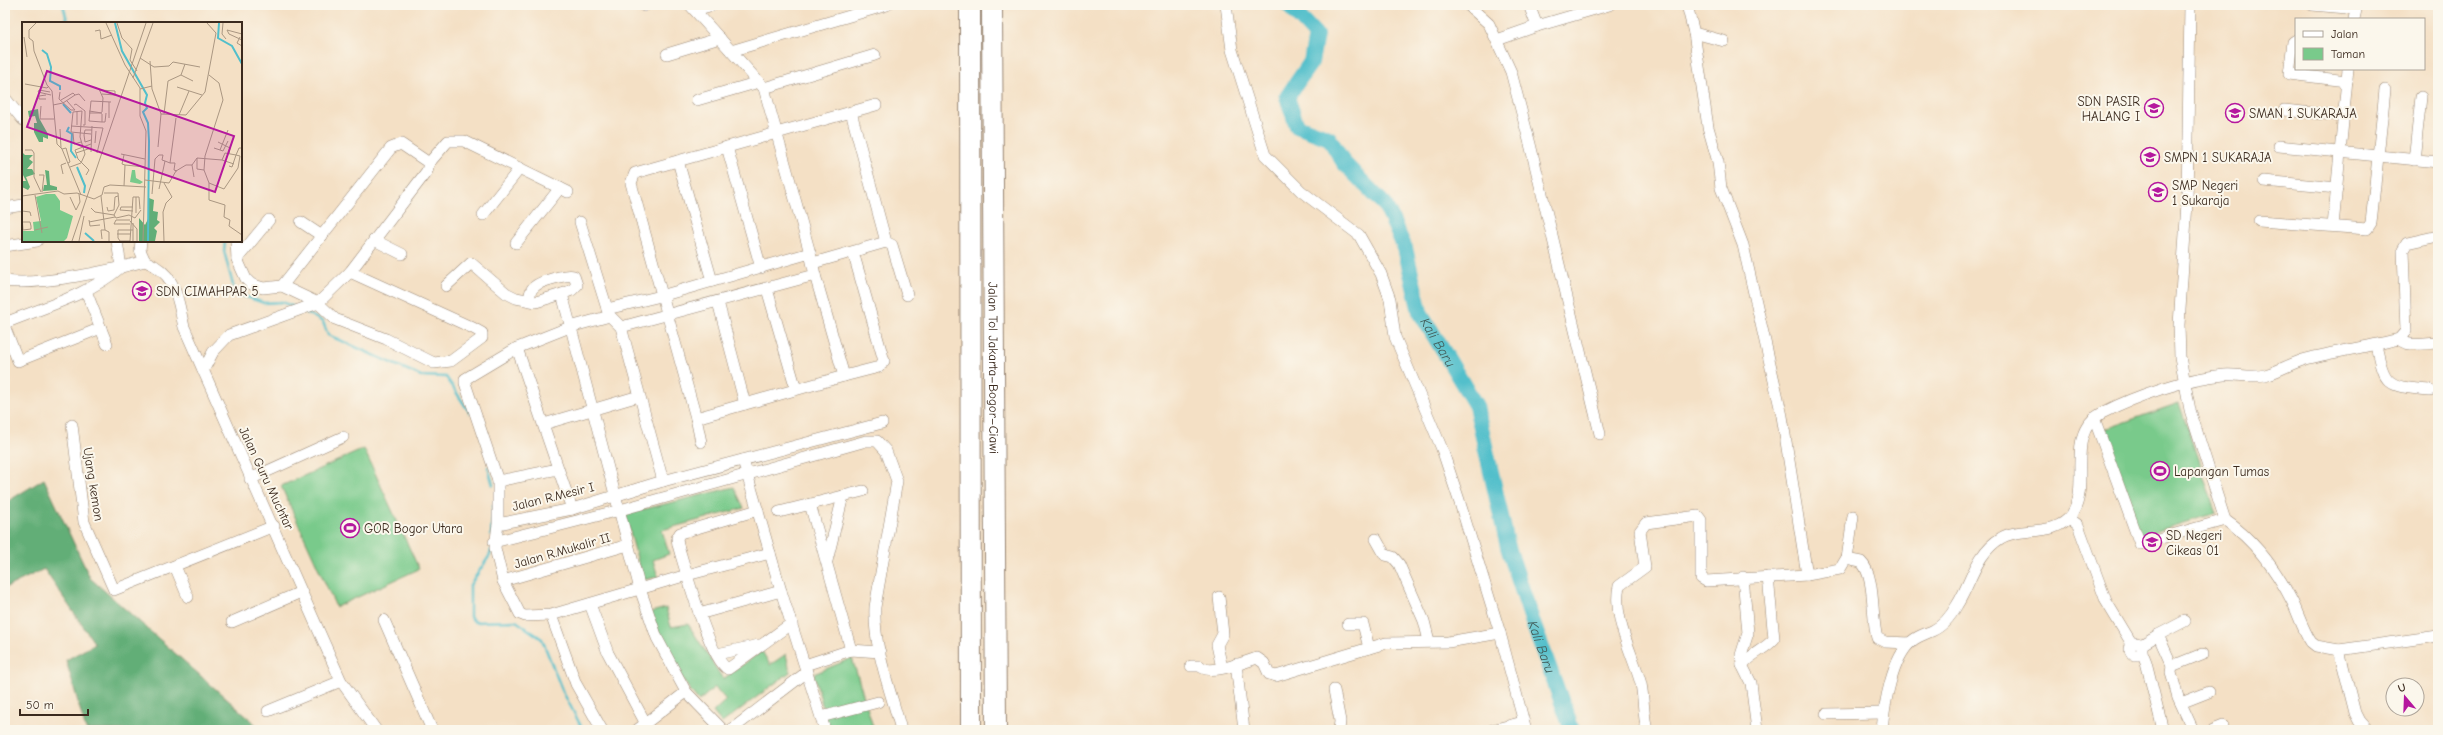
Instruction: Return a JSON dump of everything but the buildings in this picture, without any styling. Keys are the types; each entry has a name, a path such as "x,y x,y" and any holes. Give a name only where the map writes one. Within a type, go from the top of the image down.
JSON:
{"highway":[{"name":"Jalan Tol Jakarta–Bogor–Ciawi","path":"970,5 972,730"},
{"name":"Jalan Tol Jakarta–Bogor–Ciawi","path":"992,5 995,298 996,730"},
{"path":"971,299 995,298"}],"street":[{"path":"693,8 713,5"},
{"path":"731,51 887,5"},
{"path":"1226,5 1232,50 1265,155 1301,191 1359,235 1381,274 1390,299 1395,337 1442,449 1500,633 1524,726 1492,730"},
{"path":"1468,5 1489,24 1511,72 1521,107 1600,434"},
{"path":"1529,5 1537,26"},
{"path":"1497,40 1537,26 1609,5"},
{"path":"1687,5 1694,33 1708,127 1718,162 1721,188 1743,245 1782,416 1807,575"},
{"path":"2190,5 2187,203 2179,325 2180,357 2195,429 2225,520 2249,540 2273,572 2286,590 2311,642 2316,646 2339,650 2438,636"},
{"path":"2312,5 2347,7 2356,10 2354,18"},
{"path":"693,8 761,85 777,133 844,376"},
{"path":"1694,33 1724,41"},
{"path":"666,54 720,38"},
{"path":"2295,41 2293,42 2289,74 2347,81"},
{"path":"697,100 875,55"},
{"path":"2333,226 2348,70"},
{"path":"2259,220 2367,229 2371,224 2385,90"},
{"path":"2414,160 2421,97"},
{"path":"5,98 22,119"},
{"path":"701,442 696,418 631,183 635,173 876,105"},
{"path":"2284,110 2343,116"},
{"path":"851,112 886,242"},
{"path":"203,371 213,352 229,335 318,304 350,272 427,171 429,163 444,144 458,140 483,148 564,190 516,243"},
{"path":"282,286 393,146 401,144 429,163"},
{"path":"2279,146 2438,162"},
{"path":"727,147 761,268"},
{"path":"678,161 712,281"},
{"path":"483,215 520,168"},
{"path":"2264,181 2337,188"},
{"path":"5,208 22,204"},
{"path":"237,259 269,220"},
{"path":"301,222 322,236"},
{"path":"580,222 608,312 620,327 663,481"},
{"path":"1847,559 1861,562 1866,569 1871,591 1877,638 1885,642 1910,643 1938,628 1947,620 1958,605 1976,566 1998,540 2010,534 2025,534 2050,528 2068,518 2079,498 2080,443 2087,426 2094,418 2120,405 2184,382 2226,375 2249,377 2265,375 2302,360 2399,339 2406,330 2403,250 2407,243 2438,236"},
{"path":"374,240 402,254"},
{"path":"5,246 31,242"},
{"path":"117,242 121,267"},
{"path":"5,280 22,283 145,262 140,250 140,242"},
{"path":"236,242 237,259 246,279 251,284 263,288 282,286 318,304 335,319 386,339 434,363 451,361 482,338 482,333 473,328 350,272"},
{"path":"770,553 687,575 551,616 525,616 516,609 503,581 494,542 498,524 498,481 465,383 465,379 517,348 608,312 761,268 853,252 886,242 892,245 908,295"},
{"path":"696,418 879,367 884,361 853,252"},
{"name":"Jalan Guru Muchtar","path":"145,262 160,268 174,286 184,327 250,478 274,526 301,592 341,681 376,730"},
{"path":"446,286 471,263 506,293 516,298 529,299 536,302 572,290 577,285 574,276 568,274 534,286 531,290 529,299"},
{"path":"5,323 86,291 121,267"},
{"path":"620,327 815,275"},
{"path":"767,289 796,389"},
{"path":"86,291 107,344"},
{"path":"562,294 640,589 657,638 686,692 723,730"},
{"path":"718,302 745,404"},
{"path":"5,328 18,361 101,328"},
{"path":"2399,339 2408,344 2438,343"},
{"path":"2376,345 2382,370 2390,383 2398,387 2430,390"},
{"path":"517,348 572,508"},
{"path":"544,424 639,396"},
{"path":"2094,418 2140,544 2225,520"},
{"name":"Jalan R.Mesir I","path":"498,524 572,508 615,494 882,423"},
{"name":"Ujang kemon","path":"72,425 84,522 114,590 175,566"},
{"path":"250,478 343,437"},
{"path":"494,542 748,475 866,440 877,441 883,446 897,481 875,607 875,631 901,730"},
{"path":"743,460 781,591 806,668 821,725 878,702"},
{"path":"498,481 558,469"},
{"path":"779,512 863,491"},
{"path":"826,562 843,496"},
{"path":"810,504 851,650"},
{"path":"758,510 680,533 677,538 687,575 699,614 717,654 725,667 728,669 792,623"},
{"path":"1647,730 1641,686 1620,615 1619,586 1645,567 1640,531 1646,523 1698,516 1701,520 1701,578 1706,581 1716,581 1743,577 1807,575 1840,569 1844,560 1847,559 1853,516"},
{"path":"2068,518 2078,525 2106,600 2138,647 2146,662 2163,730"},
{"path":"188,597 175,566 274,526"},
{"path":"1376,539 1385,555 1393,557 1399,564 1424,621 1429,641"},
{"name":"Jalan R.Mukalir II","path":"503,581 628,545"},
{"path":"1743,577 1748,632 1741,648 1742,665 1751,683 1757,730"},
{"path":"1742,665 1751,654 1768,645 1774,639 1768,577"},
{"path":"699,614 781,591"},
{"path":"232,622 301,592"},
{"path":"1219,597 1223,634 1217,645 1222,668"},
{"path":"590,604 608,653 641,727 686,692"},
{"path":"551,616 576,684 602,730"},
{"path":"384,620 432,730"},
{"path":"2138,647 2185,621"},
{"path":"1348,624 1363,624 1369,648"},
{"path":"1191,666 1200,666 1210,671 1257,658 1264,663 1269,674 1276,676 1393,642 1448,642 1500,633"},
{"path":"2158,635 2172,666 2171,673 2181,704 2193,730"},
{"path":"1882,730 1883,713 1892,679 1910,643"},
{"path":"717,654 762,644"},
{"path":"731,730 806,668 851,650 880,652"},
{"path":"2339,650 2355,713 2359,721 2367,730"},
{"path":"2172,666 2202,654"},
{"path":"1236,664 1244,730"},
{"path":"268,711 341,681"},
{"path":"1334,690 1340,721 1339,730"},
{"path":"2181,704 2209,692"},
{"path":"1826,714 1883,713"}],"green space":[{"name":"Lapangan Tumas","path":"2179,403 2216,513 2140,536 2102,430"},
{"name":"GOR Bogor Utara","path":"364,449 419,569 336,607 281,486"},
{"path":"44,479 90,578 262,730 86,730 66,660 95,644 44,569 5,588 5,503"},
{"path":"734,487 744,508 662,530 669,554 653,560 658,577 643,580 625,514"},
{"path":"666,608 671,627 688,624 723,679 762,651 770,665 786,654 790,672 722,723 713,712 726,700 715,687 699,701 684,681 665,648 651,612"},
{"path":"852,658 874,730 829,730 814,674"}],"waterway":[{"path":"63,5 68,22"},
{"name":"Kali Baru","path":"1288,5 1316,35 1311,62 1287,97 1297,126 1329,138 1344,163 1385,205 1405,248 1420,312 1476,406 1508,547 1534,626 1572,730"},
{"path":"225,242 224,251 235,293 264,303 282,302 294,307"},
{"path":"305,312 323,322 328,335 421,376 446,377 470,413"},
{"path":"488,467 493,485"},
{"path":"491,535 493,506"},
{"path":"491,550 490,555 470,585 470,617 475,622 516,621 542,639 562,690 583,730"}],"place":[{"name":"SDN PASIR HALANG I","path":"2154,108"},
{"name":"SMAN 1 SUKARAJA","path":"2235,113"},
{"name":"SMPN 1 SUKARAJA","path":"2150,157"},
{"name":"SMP Negeri 1 Sukaraja","path":"2158,192"},
{"name":"SDN CIMAHPAR 5","path":"142,291"},
{"name":"Lapangan Tumas","path":"2160,471"},
{"name":"GOR Bogor Utara","path":"350,528"},
{"name":"SD Negeri Cikeas 01","path":"2152,542"}]}
